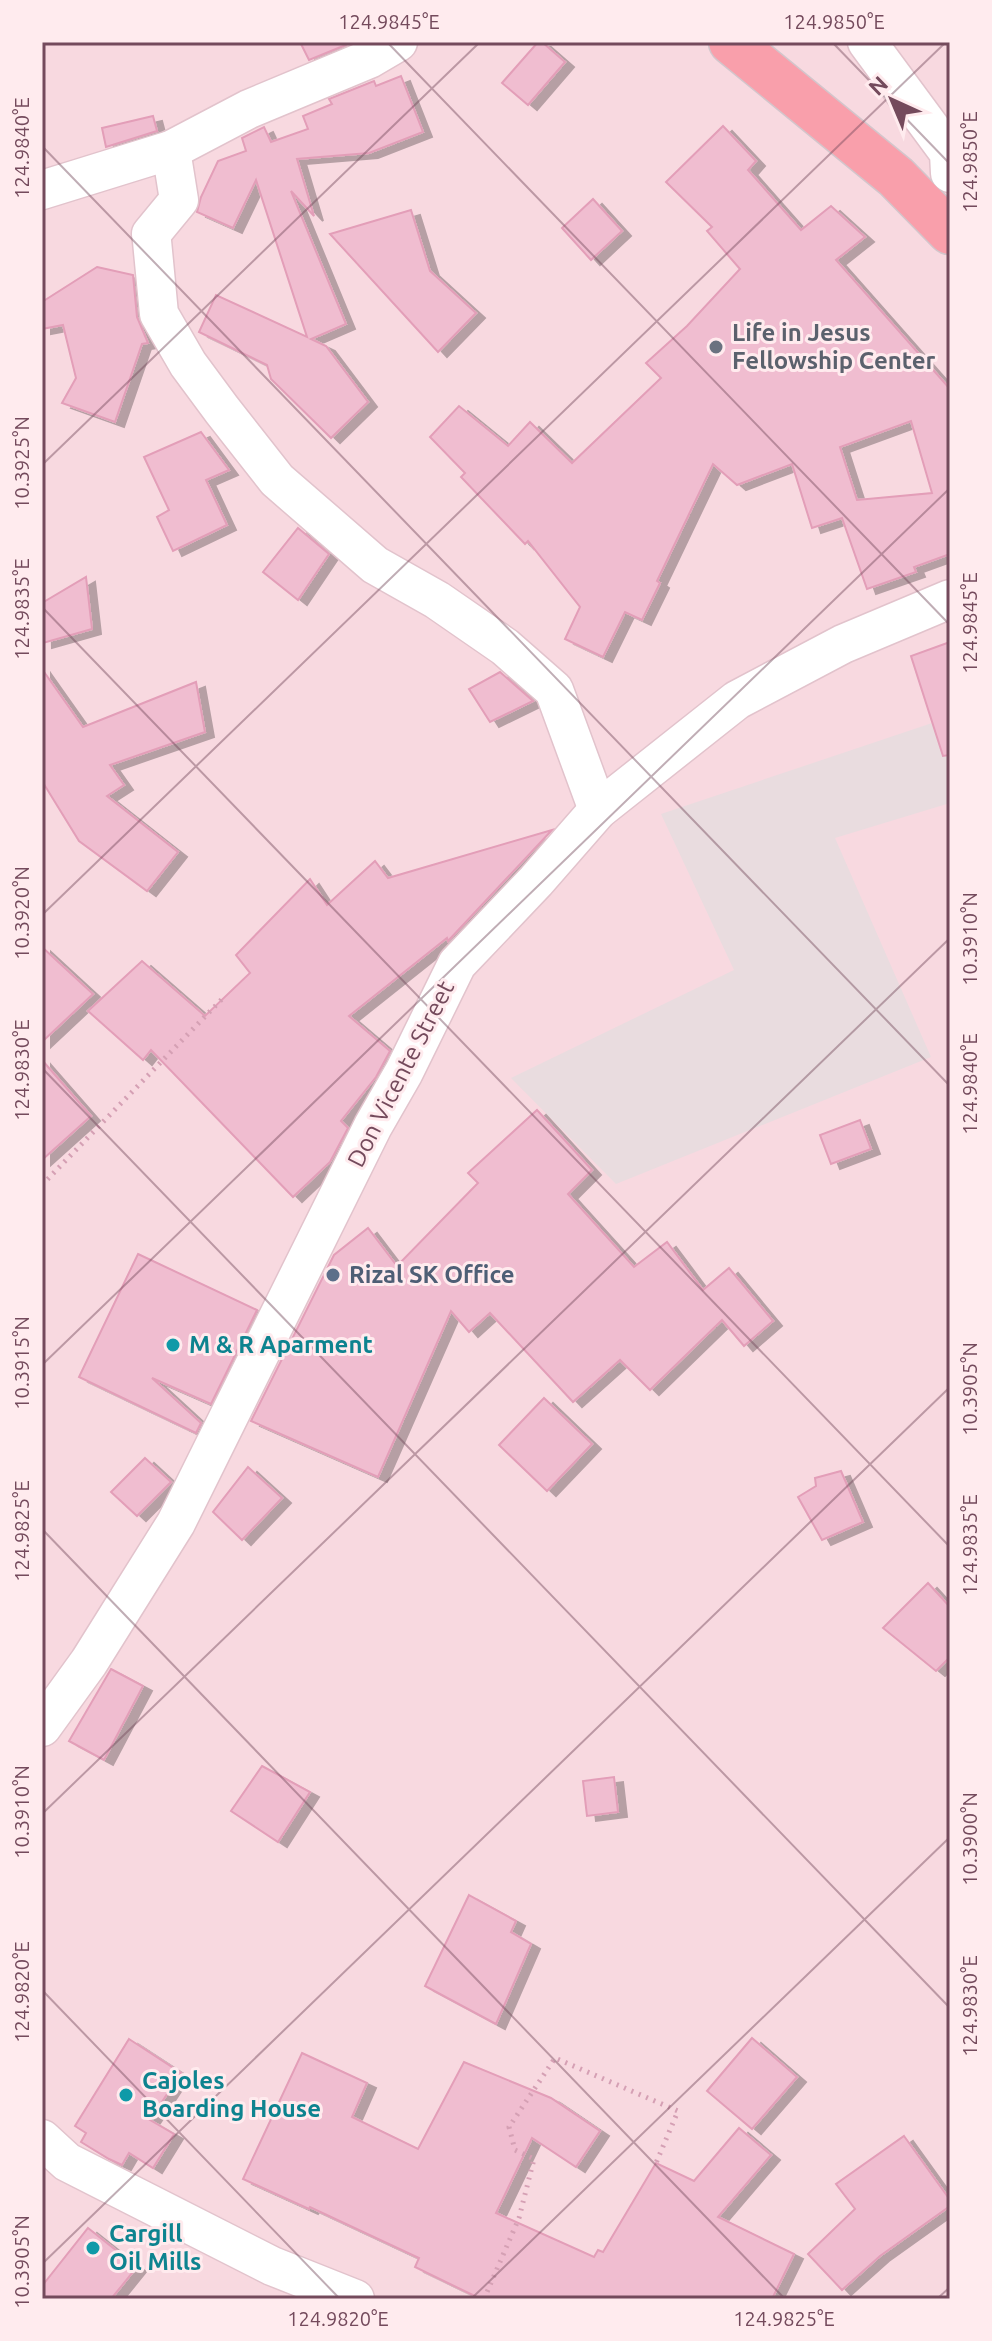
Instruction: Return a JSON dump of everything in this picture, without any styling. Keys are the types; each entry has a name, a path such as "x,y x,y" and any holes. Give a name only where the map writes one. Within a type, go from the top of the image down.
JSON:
{"main road":[{"path":"731,42 896,177 950,232"}],"street":[{"path":"42,190 171,150 249,109 369,59 398,42"},
{"path":"867,42 949,153 950,173"},
{"path":"171,150 179,200 151,234 159,314 188,364 277,480 375,565 437,600 505,647 554,690 598,810"},
{"name":"Don Vicente Street","path":"42,1727 89,1662 176,1523 457,964 598,810 737,700 843,644 950,599"},
{"path":"42,2139 67,2162 272,2266 355,2299"}],"path":[{"path":"42,1185 223,998"},
{"path":"484,2299 519,2218 534,2159 515,2150 509,2127 555,2058 678,2111 656,2163"}],"shaded area":[{"path":"42,42 950,42 950,2299 42,2299"},
{"path":"950,717 950,803 835,838 931,1057 616,1184 511,1078 734,970 661,814"}],"building":[{"path":"300,42 353,42 309,60"},
{"path":"538,42 565,62 528,105 502,83"},
{"path":"401,76 423,132 369,153 297,159 314,216 291,191 346,324 311,339 326,346 368,402 331,438 271,379 267,365 199,332 216,295 307,337 256,180 233,228 197,212 218,161 246,151 242,138 264,127 271,142 308,129 303,116 332,104 329,99 374,81 376,86"},
{"path":"153,116 157,131 106,147 102,128"},
{"path":"723,126 756,161 748,170 801,230 831,206 865,237 836,260 950,389 950,554 914,567 916,572 867,589 842,518 812,528 792,464 737,485 713,464 657,581 660,583 642,620 625,612 603,657 565,639 580,607 528,541 525,544 461,477 465,473 430,437 459,406 508,446 530,422 572,463 661,378 646,363 687,326 740,269 707,231 712,227 666,182","holes":["911,421 932,493 857,500 840,447"]},
{"path":"593,199 622,231 591,260 562,228"},
{"path":"411,210 430,271 476,313 438,352 330,234"},
{"path":"97,267 133,275 137,317 148,343 142,344 115,422 62,403 76,378 63,325 42,329 42,302"},
{"path":"201,432 229,470 206,480 227,525 173,551 157,517 169,510 144,457"},
{"path":"298,528 329,554 298,600 263,572"},
{"path":"86,577 92,629 43,643 42,603"},
{"path":"950,642 950,755 943,756 911,656"},
{"path":"42,669 83,727 196,682 205,732 110,765 124,785 107,796 178,852 147,891 79,841 42,781"},
{"path":"500,672 533,701 490,722 469,689"},
{"path":"552,830 448,941 447,938 349,1016 390,1051 376,1077 341,1121 348,1128 330,1162 293,1197 151,1050 143,1060 88,1011 142,961 205,1016 250,973 236,955 310,879 327,905 375,861 388,878"},
{"path":"42,947 93,994 42,1042"},
{"path":"42,1060 91,1116 42,1160"},
{"path":"537,1110 592,1170 568,1194 634,1267 667,1242 703,1290 729,1268 773,1321 744,1346 722,1320 650,1390 620,1360 573,1402 490,1313 469,1332 451,1311 378,1477 251,1421 334,1255 368,1228 397,1266 478,1183 468,1173"},
{"path":"860,1120 871,1149 831,1164 820,1135"},
{"name":"M & R Aparment","path":"138,1254 257,1310 211,1404 152,1378 201,1423 196,1433 79,1377"},
{"path":"544,1398 592,1444 547,1491 499,1445"},
{"path":"145,1458 171,1482 137,1516 111,1492"},
{"path":"248,1467 282,1498 242,1540 213,1512"},
{"path":"841,1471 863,1522 822,1540 798,1497 816,1486 815,1478"},
{"path":"928,1583 950,1607 950,1657 936,1671 883,1628"},
{"path":"111,1669 143,1686 104,1760 69,1741"},
{"path":"262,1766 310,1792 278,1842 231,1811"},
{"path":"614,1777 618,1812 587,1816 583,1781"},
{"path":"469,1895 516,1921 511,1932 531,1944 496,2024 425,1986"},
{"path":"752,2038 797,2077 752,2129 707,2091"},
{"name":"Cajoles Boarding House","path":"129,2039 181,2073 150,2120 174,2134 153,2168 129,2153 122,2165 109,2159 81,2142 86,2133 75,2126"},
{"path":"302,2053 367,2083 352,2117 418,2149 464,2062 551,2098 600,2131 576,2167 532,2138 496,2213 594,2257 598,2250 603,2252 656,2163 694,2181 739,2128 771,2155 718,2217 794,2254 772,2299 481,2299 415,2267 419,2258 243,2179"},
{"path":"904,2136 950,2200 950,2206 880,2256 842,2290 808,2254 855,2209 836,2184"},
{"name":"Cargill Oil Mills","path":"88,2228 137,2267 111,2299 42,2299 42,2286"}],"place":[{"name":"Life in Jesus Fellowship Center","path":"716,347"},
{"name":"Rizal SK Office","path":"333,1275"},
{"name":"M & R Aparment","path":"173,1345"},
{"name":"Cajoles Boarding House","path":"126,2095"},
{"name":"Cargill Oil Mills","path":"93,2248"}]}
